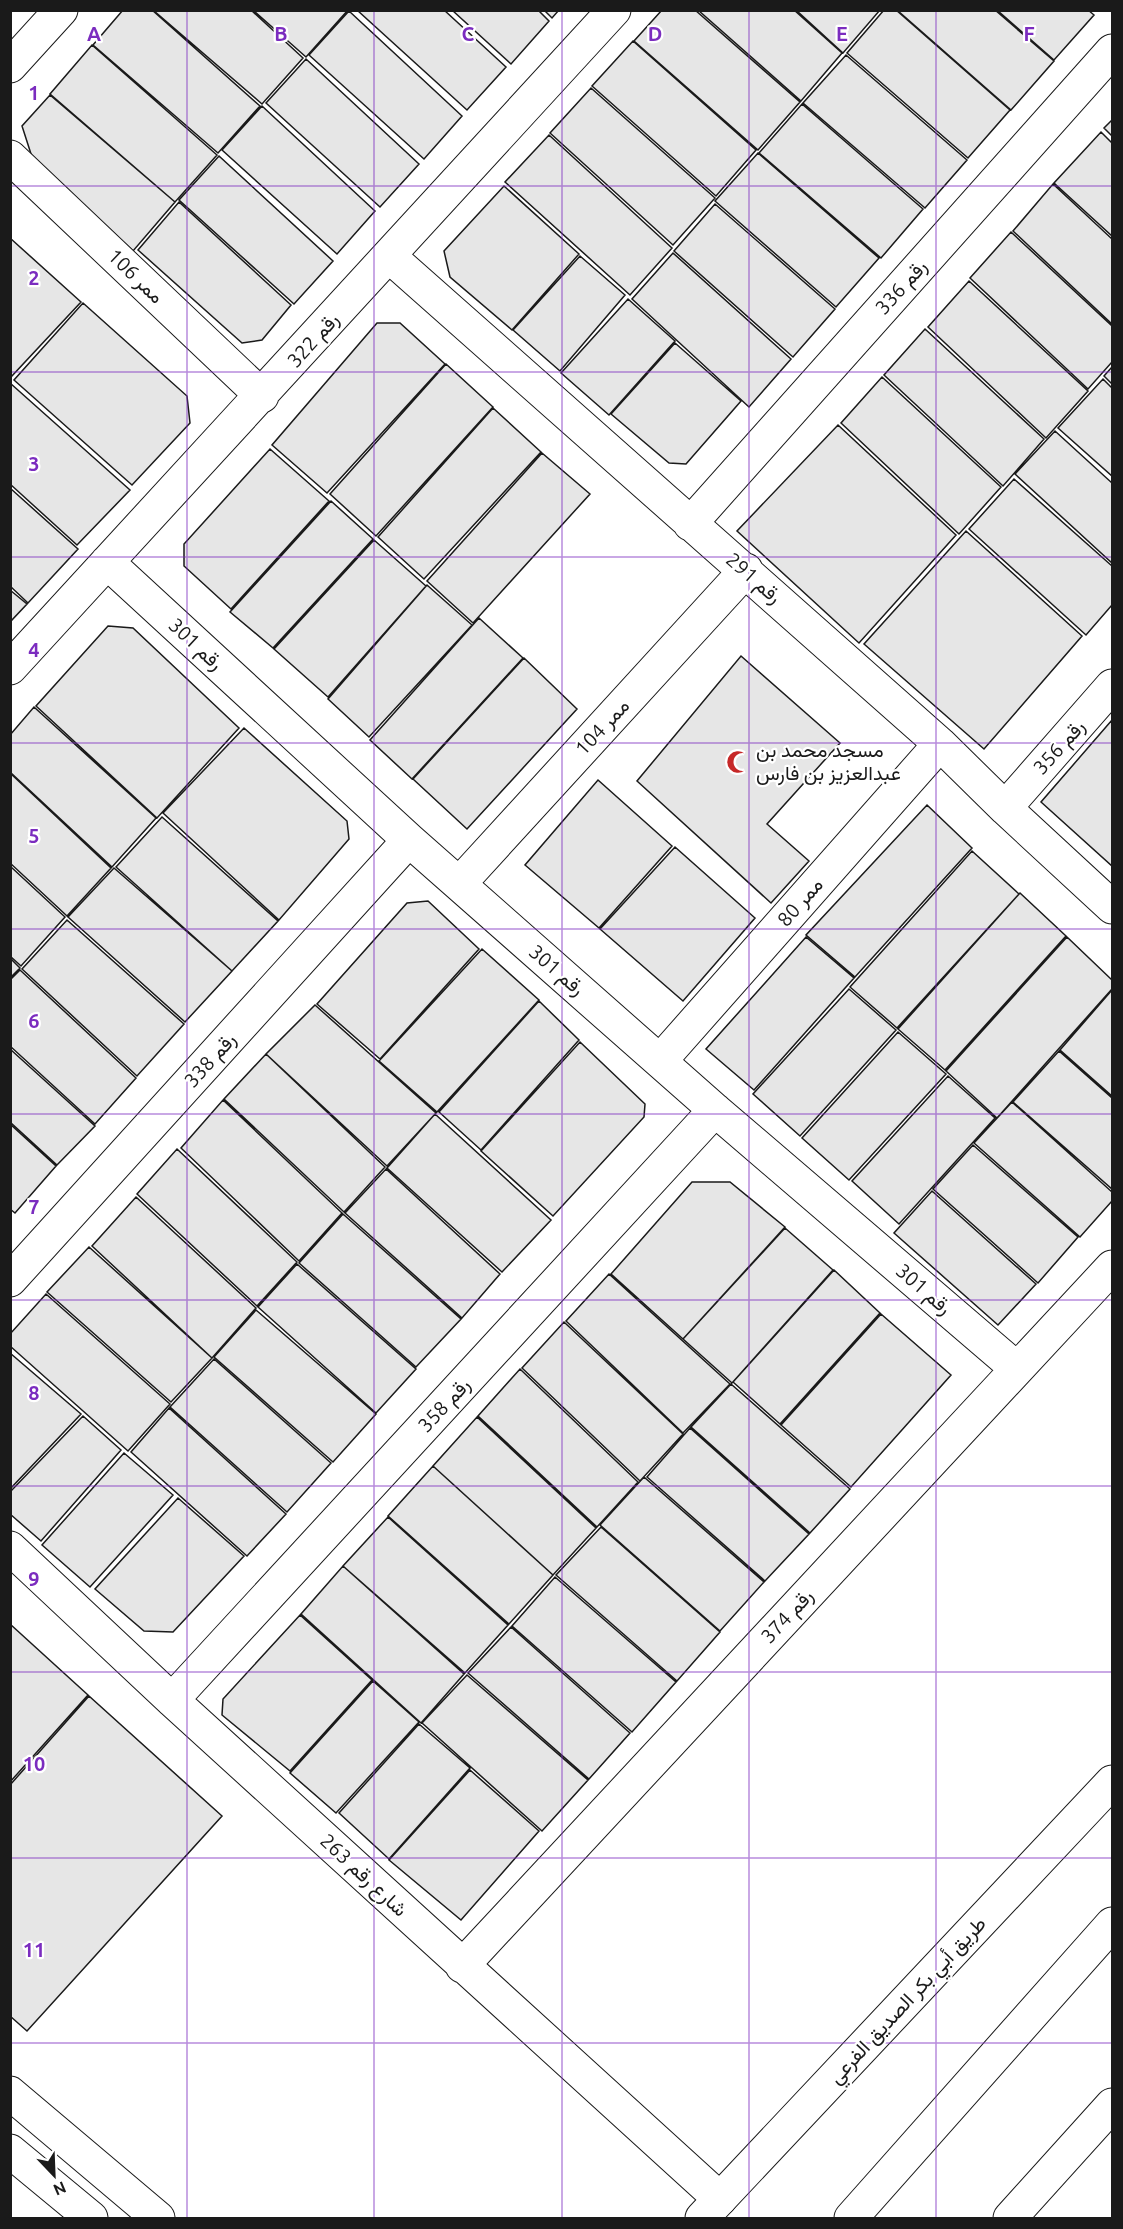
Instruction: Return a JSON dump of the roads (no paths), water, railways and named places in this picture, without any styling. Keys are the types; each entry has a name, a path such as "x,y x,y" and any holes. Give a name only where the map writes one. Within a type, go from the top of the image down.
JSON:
{"main road":[{"path":"14,56 61,10"},
{"name":"رقم 322","path":"10,668 614,10"},
{"name":"رقم 336","path":"690,524 1113,51"},
{"name":"ممر 106","path":"10,157 262,396"},
{"name":"رقم 291","path":"389,256 940,744 1005,808 1113,907"},
{"name":"رقم 301","path":"107,562 409,840 715,1110 1016,1368"},
{"name":"ممر 104","path":"459,884 746,570"},
{"name":"رقم 356","path":"1005,808 1113,686"},
{"name":"ممر 80","path":"660,1061 940,744"},
{"name":"رقم 338","path":"10,1280 409,840"},
{"name":"رقم 358","path":"172,1700 715,1110"},
{"name":"رقم 374","path":"462,1966 1016,1368 1113,1267"},
{"name":"شارع رقم 263","path":"10,1548 462,1966 711,2209"},
{"name":"طريق أبي بكر الصديق الفرعي","path":"711,2209 1113,1782"},
{"path":"851,2218 1113,1924"},
{"path":"10,2093 158,2218"},
{"path":"1010,2218 1113,2105"},
{"path":"10,2151 91,2218"},
{"path":"56,2190 86,2218"}],"place":[{"name":"مسجد محمد بن عبدالعزيز بن فارس","path":"738,762"}]}
